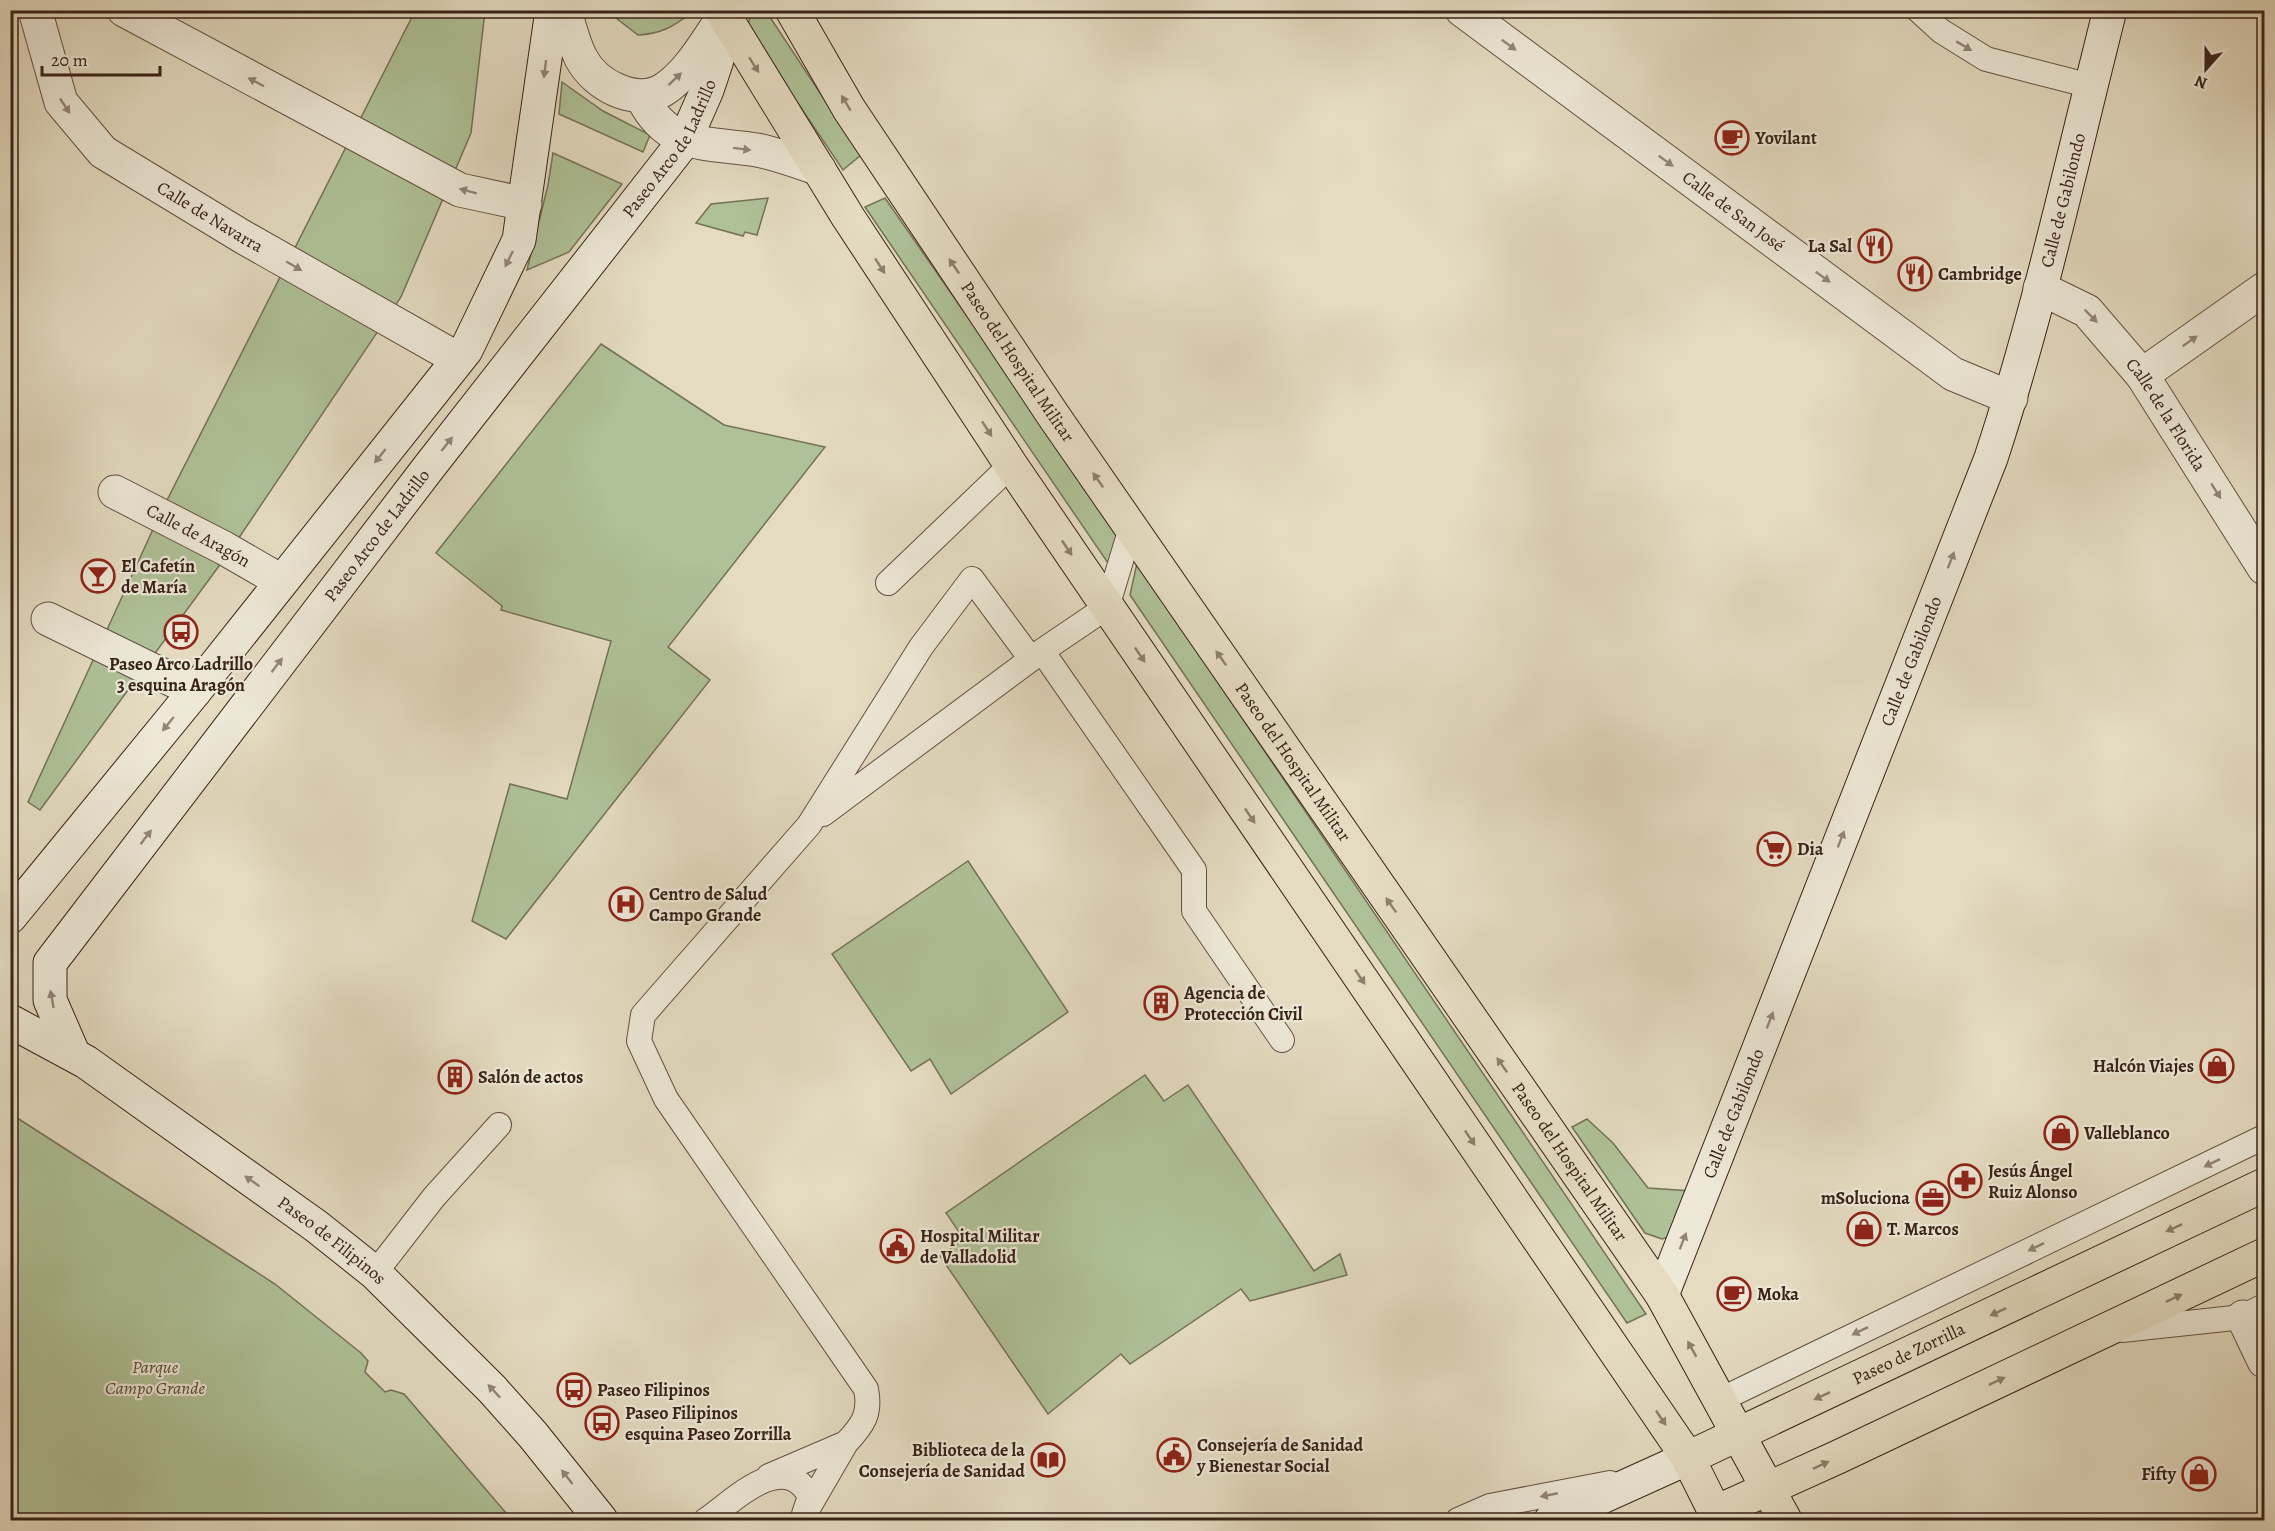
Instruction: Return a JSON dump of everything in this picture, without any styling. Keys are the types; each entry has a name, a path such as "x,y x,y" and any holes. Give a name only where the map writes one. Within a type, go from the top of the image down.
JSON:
{"main road":[{"name":"Paseo del Hospital Militar","path":"792,10 849,109 1131,528 1662,1296 1785,1521"},
{"path":"723,12 819,169 1011,465 1688,1458 1710,1518 2265,1254"},
{"name":"Paseo de Zorrilla","path":"1688,1458 2265,1185"}],"street":[{"name":"Calle de Navarra","path":"35,10 61,102 103,152 458,360"},
{"path":"124,10 460,190 525,204"},
{"path":"10,917 195,691 466,350 519,240 552,10"},
{"path":"565,10 582,60 609,86 625,94 642,97 648,109 669,130 684,140 703,145 757,150 819,169"},
{"name":"Calle de San José","path":"1462,10 1953,374 2011,398"},
{"name":"Calle de Gabilondo","path":"1662,1296 1991,458 2011,398 2110,10"},
{"name":"Paseo Arco de Ladrillo","path":"642,97 663,90 679,76 723,12"},
{"name":"Paseo Arco de Ladrillo","path":"73,1053 50,1000 50,963 429,467 684,140 707,90 717,60 723,12"},
{"name":"Calle de la Florida","path":"2040,288 2087,311 2142,375 2265,568"},
{"path":"2142,375 2265,289"},
{"name":"Calle de Aragón","path":"115,492 281,580"},
{"path":"48,619 195,691"},
{"name":"Paseo de Filipinos","path":"10,1021 73,1053 316,1226 375,1274 492,1389 533,1435 601,1521"},
{"path":"2254,1311 2265,1361"},
{"name":"Paseo de Zorrilla","path":"1551,1521 1688,1458"}],"lane":[{"path":"1918,10 1941,31 1986,59 2091,86"},
{"path":"888,583 1011,465"},
{"path":"809,825 1036,655 1107,607 1131,528"},
{"path":"802,1516 846,1443 860,1427 869,1405 866,1389 666,1099 639,1041 643,1015 809,825 921,647 972,579 1036,655 1194,870 1194,911 1282,1040"},
{"path":"375,1274 434,1197 499,1125"},
{"path":"1720,1400 2265,1137"},
{"path":"2099,1333 2254,1311"},
{"path":"706,1521 770,1476 846,1443"},
{"path":"770,1476 792,1478 803,1485 810,1496 802,1516"},
{"path":"1458,1521 1490,1506 1648,1476"}],"green space":[{"path":"687,10 689,14 678,23 653,33 638,35 607,11"},
{"path":"415,11 485,11 471,133 401,297 230,551 40,810 28,802 160,514"},
{"path":"752,11 766,11 861,155 843,170 747,28"},
{"path":"562,82 603,111 650,135 643,152 559,114"},
{"path":"553,153 622,184 569,252 527,270 548,185"},
{"path":"768,198 757,235 745,232 743,236 696,223 711,204"},
{"path":"885,198 1118,534 1110,566 865,207"},
{"path":"601,344 724,425 825,447 668,647 710,680 506,939 472,921 510,784 567,799 611,641 501,610 502,606 436,553"},
{"path":"1137,563 1646,1314 1627,1323 1130,595"},
{"path":"968,861 1068,1012 951,1094 930,1059 911,1071 832,954"},
{"path":"1145,1075 1164,1101 1188,1085 1314,1271 1340,1254 1347,1275 1250,1301 1241,1289 1130,1364 1121,1354 1048,1414 940,1256 964,1239 946,1213"},
{"name":"Parque Campo Grande","path":"11,1114 275,1284 361,1353 368,1361 365,1372 385,1392 391,1390 404,1394 512,1520 11,1520"},
{"path":"1587,1119 1613,1143 1648,1188 1692,1191 1672,1236 1662,1239 1645,1233 1572,1127"}],"place":[{"name":"Yovilant","path":"1732,138"},
{"name":"La Sal","path":"1875,246"},
{"name":"Cambridge","path":"1915,274"},
{"name":"El Cafetín de María","path":"98,576"},
{"name":"Paseo Arco Ladrillo 3 esquina Aragón","path":"181,632"},
{"name":"Dia","path":"1774,849"},
{"name":"Centro de Salud Campo Grande","path":"626,904"},
{"name":"Agencia de Protección Civil","path":"1161,1003"},
{"name":"Halcón Viajes","path":"2217,1066"},
{"name":"Salón de actos","path":"455,1077"},
{"name":"Valleblanco","path":"2061,1133"},
{"name":"Jesús Ángel Ruiz Alonso","path":"1965,1181"},
{"name":"mSoluciona","path":"1933,1198"},
{"name":"T. Marcos","path":"1864,1229"},
{"name":"Hospital Militar de Valladolid","path":"897,1246"},
{"name":"Moka","path":"1734,1294"},
{"name":"Paseo Filipinos","path":"574,1390"},
{"name":"Paseo Filipinos esquina Paseo Zorrilla","path":"602,1423"},
{"name":"Consejería de Sanidad y Bienestar Social","path":"1174,1455"},
{"name":"Biblioteca de la Consejería de Sanidad","path":"1048,1460"},
{"name":"Fifty","path":"2199,1474"}]}
